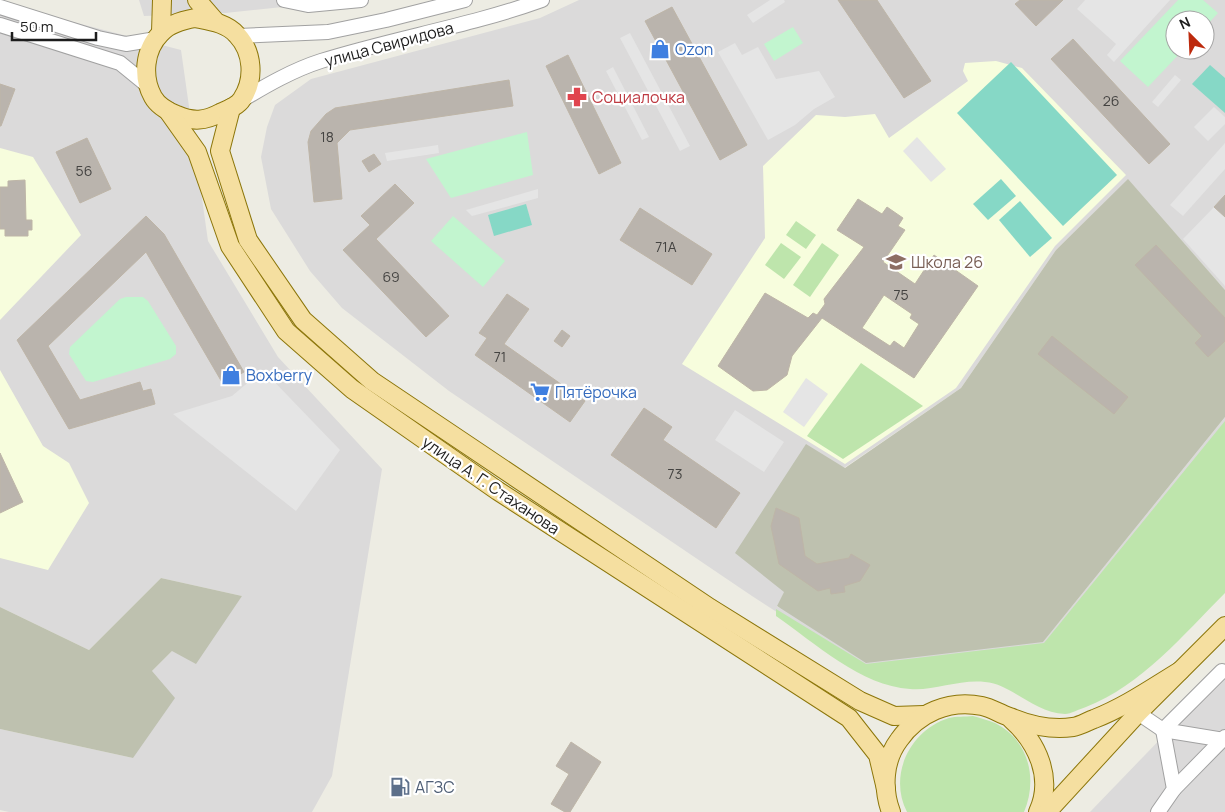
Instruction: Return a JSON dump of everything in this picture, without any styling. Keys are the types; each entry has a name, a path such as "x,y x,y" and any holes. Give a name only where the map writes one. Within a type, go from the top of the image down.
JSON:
{"main road":[{"path":"162,0 159,36 146,61 146,85 156,101 168,111 188,120 207,120 237,104 252,77 249,55 238,36 216,22 198,0"},
{"path":"159,36 181,21 195,18 216,22"},
{"name":"улица А. Г. Стаханова","path":"237,104 220,150 248,240 303,320 372,381 710,608 860,701 894,716 924,715"},
{"name":"улица А. Г. Стаханова","path":"168,111 197,152 230,246 286,331 352,389 482,480 849,718 878,755 891,812"},
{"path":"1047,812 1138,713 1225,626"},
{"path":"886,789 887,767 894,746 907,729 924,715 952,705 967,704 996,710 1009,717 1042,727 1074,727 1116,710 1180,671"},
{"path":"1009,717 1024,730 1036,747 1042,766 1044,787 1038,812"}],"street":[{"path":"284,0 308,5 361,0"},
{"name":"улица Свиридова","path":"238,36 328,32 386,20 465,0"},
{"name":"улица Свиридова","path":"237,104 278,78 320,62 487,18 542,0"},
{"path":"0,7 98,38 126,44 159,36"},
{"path":"0,26 120,63 146,85"},
{"path":"1163,730 1222,671"},
{"path":"1138,713 1163,730 1224,738"},
{"path":"1163,730 1174,790"},
{"path":"1158,812 1174,790 1224,738"},
{"path":"880,812 886,789"}],"shaded area":[{"path":"139,0 350,0 225,13 144,16"},
{"path":"579,0 1225,0 1225,290 1128,180 1056,250 961,388 844,468 777,607 1043,642 1225,417 1225,490 1054,654 868,671 752,596 449,391 342,308 310,271 271,209 261,157 267,127 275,105 311,79 540,18"},
{"path":"770,0 784,0 785,2 753,23 747,15"},
{"path":"1085,0 1170,0 1114,62 1107,55 1116,44 1077,9"},
{"path":"1178,0 1203,0 1215,10 1168,10"},
{"path":"0,3 181,50 208,241 278,357 382,469 332,776 312,812 9,812 0,810 0,729 133,758 152,671 172,651 242,596 161,578 89,650 0,607"},
{"path":"1165,14 1165,60 1174,60 1148,87 1120,61"},
{"path":"793,27 803,43 774,61 764,44"},
{"path":"630,33 690,146 680,151 620,38"},
{"path":"735,43 742,55 758,47 776,79 819,71 835,97 814,109 795,125 768,140 718,52"},
{"name":"Школа 26","path":"996,61 1022,68 1126,175 1055,246 956,388 845,464 682,364 765,238 763,166 816,115 845,117 875,114 889,138 968,81 963,71 965,63"},
{"path":"1011,62 1117,175 1063,226 957,113"},
{"path":"1210,65 1225,78 1225,113 1192,84"},
{"path":"613,67 649,137 642,140 606,71"},
{"path":"1175,75 1181,80 1158,107 1152,102"},
{"path":"1214,107 1225,117 1225,124 1208,141 1194,127"},
{"path":"527,132 533,175 451,198 426,159"},
{"path":"917,137 946,169 931,182 903,151"},
{"path":"1225,143 1225,169 1183,216 1170,205"},
{"path":"438,145 439,153 387,161 385,153"},
{"path":"0,148 33,157 81,235 0,320"},
{"path":"1001,179 1016,196 988,220 973,204"},
{"path":"1128,179 1225,290 1225,417 1043,642 866,663 777,606 784,592 735,553 806,444 845,468 961,388 1056,250"},
{"path":"538,189 538,198 472,216 466,210"},
{"path":"1020,201 1052,238 1030,257 999,220"},
{"path":"526,204 532,225 494,236 488,215"},
{"path":"1214,207 1225,217 1225,286 1183,239"},
{"path":"453,216 505,261 483,287 431,241"},
{"path":"143,297 148,301 176,346 176,354 170,359 93,382 86,381 69,354 70,347 120,299"},
{"path":"0,370 43,446 69,463 89,503 48,570 0,558"},
{"path":"263,370 340,450 296,511 173,414 232,396"},
{"path":"806,378 828,394 804,427 783,412"},
{"path":"735,410 784,442 764,472 715,440"},
{"path":"161,578 242,596 196,664 172,651 152,671 175,698 133,758 0,729 0,607 89,650"},
{"path":"1225,672 1225,812 1090,812"}],"green space":[{"path":"796,221 816,235 806,249 786,235"},
{"path":"781,243 801,257 784,279 765,265"},
{"path":"822,243 839,255 810,297 793,285"},
{"path":"861,363 923,406 843,459 807,436"},
{"path":"1225,421 1225,593 1161,658 1144,672 1106,698 1086,707 1067,714 1053,712 1032,704 995,684 985,682 966,682 919,689 892,686 856,672 776,616 776,609 866,664 1044,643"},
{"path":"973,716 995,723 1007,730 1023,750 1030,774 1030,787 1024,812 907,812 902,798 900,783 906,756 914,743 935,724 952,717"}],"building":[{"path":"838,0 877,0 931,81 904,98"},
{"path":"1020,0 1063,0 1036,26 1015,4"},
{"path":"672,7 747,145 720,160 645,21"},
{"path":"1073,39 1170,144 1149,164 1051,59"},
{"path":"568,55 621,163 599,174 546,66"},
{"path":"509,80 513,106 350,130 337,143 342,199 314,202 308,142 311,131 326,114 335,108"},
{"path":"0,84 15,89 1,126 0,126"},
{"path":"87,138 111,189 80,203 56,152"},
{"path":"374,154 381,164 369,172 362,161"},
{"path":"25,180 26,220 32,220 32,230 28,230 28,236 5,236 5,229 0,229 0,187 8,187 8,181"},
{"path":"395,184 414,203 376,239 449,316 426,337 343,250 370,225 361,216"},
{"path":"1225,195 1225,217 1214,207"},
{"path":"858,199 882,214 887,207 903,218 898,226 905,230 883,262 915,284 934,255 978,286 914,378 822,318 792,356 787,375 767,390 753,391 718,366 765,293 808,318 813,313 817,315 825,304 824,299 864,247 837,230","holes":["884,295 912,314 910,318 919,324 904,348 894,341 890,346 862,328"]},
{"path":"640,208 712,254 692,285 620,240"},
{"path":"146,216 164,234 244,372 223,384 146,252 48,346 80,400 140,382 143,391 151,389 155,404 69,429 17,340"},
{"path":"1156,245 1225,318 1225,341 1208,357 1195,343 1202,336 1135,265"},
{"path":"507,294 529,309 504,344 585,401 570,422 475,355 487,338 479,333"},
{"path":"562,330 570,336 562,347 554,341"},
{"path":"1052,336 1128,397 1114,414 1038,354"},
{"path":"644,408 672,427 663,440 740,493 716,528 611,455"},
{"path":"0,453 23,502 0,513"},
{"path":"776,508 799,518 805,556 817,564 849,558 851,554 870,565 860,581 844,586 845,592 831,594 830,588 818,591 779,564 771,526"},
{"path":"571,742 601,762 570,812 565,812 551,804 569,774 556,766"}],"place":[{"name":"Ozon","path":"660,49"},
{"name":"Социалочка","path":"577,97"},
{"name":"Школа 26","path":"896,262"},
{"name":"Boxberry","path":"231,375"},
{"name":"Пятёрочка","path":"540,392"},
{"name":"АГЗС","path":"400,787"}]}
